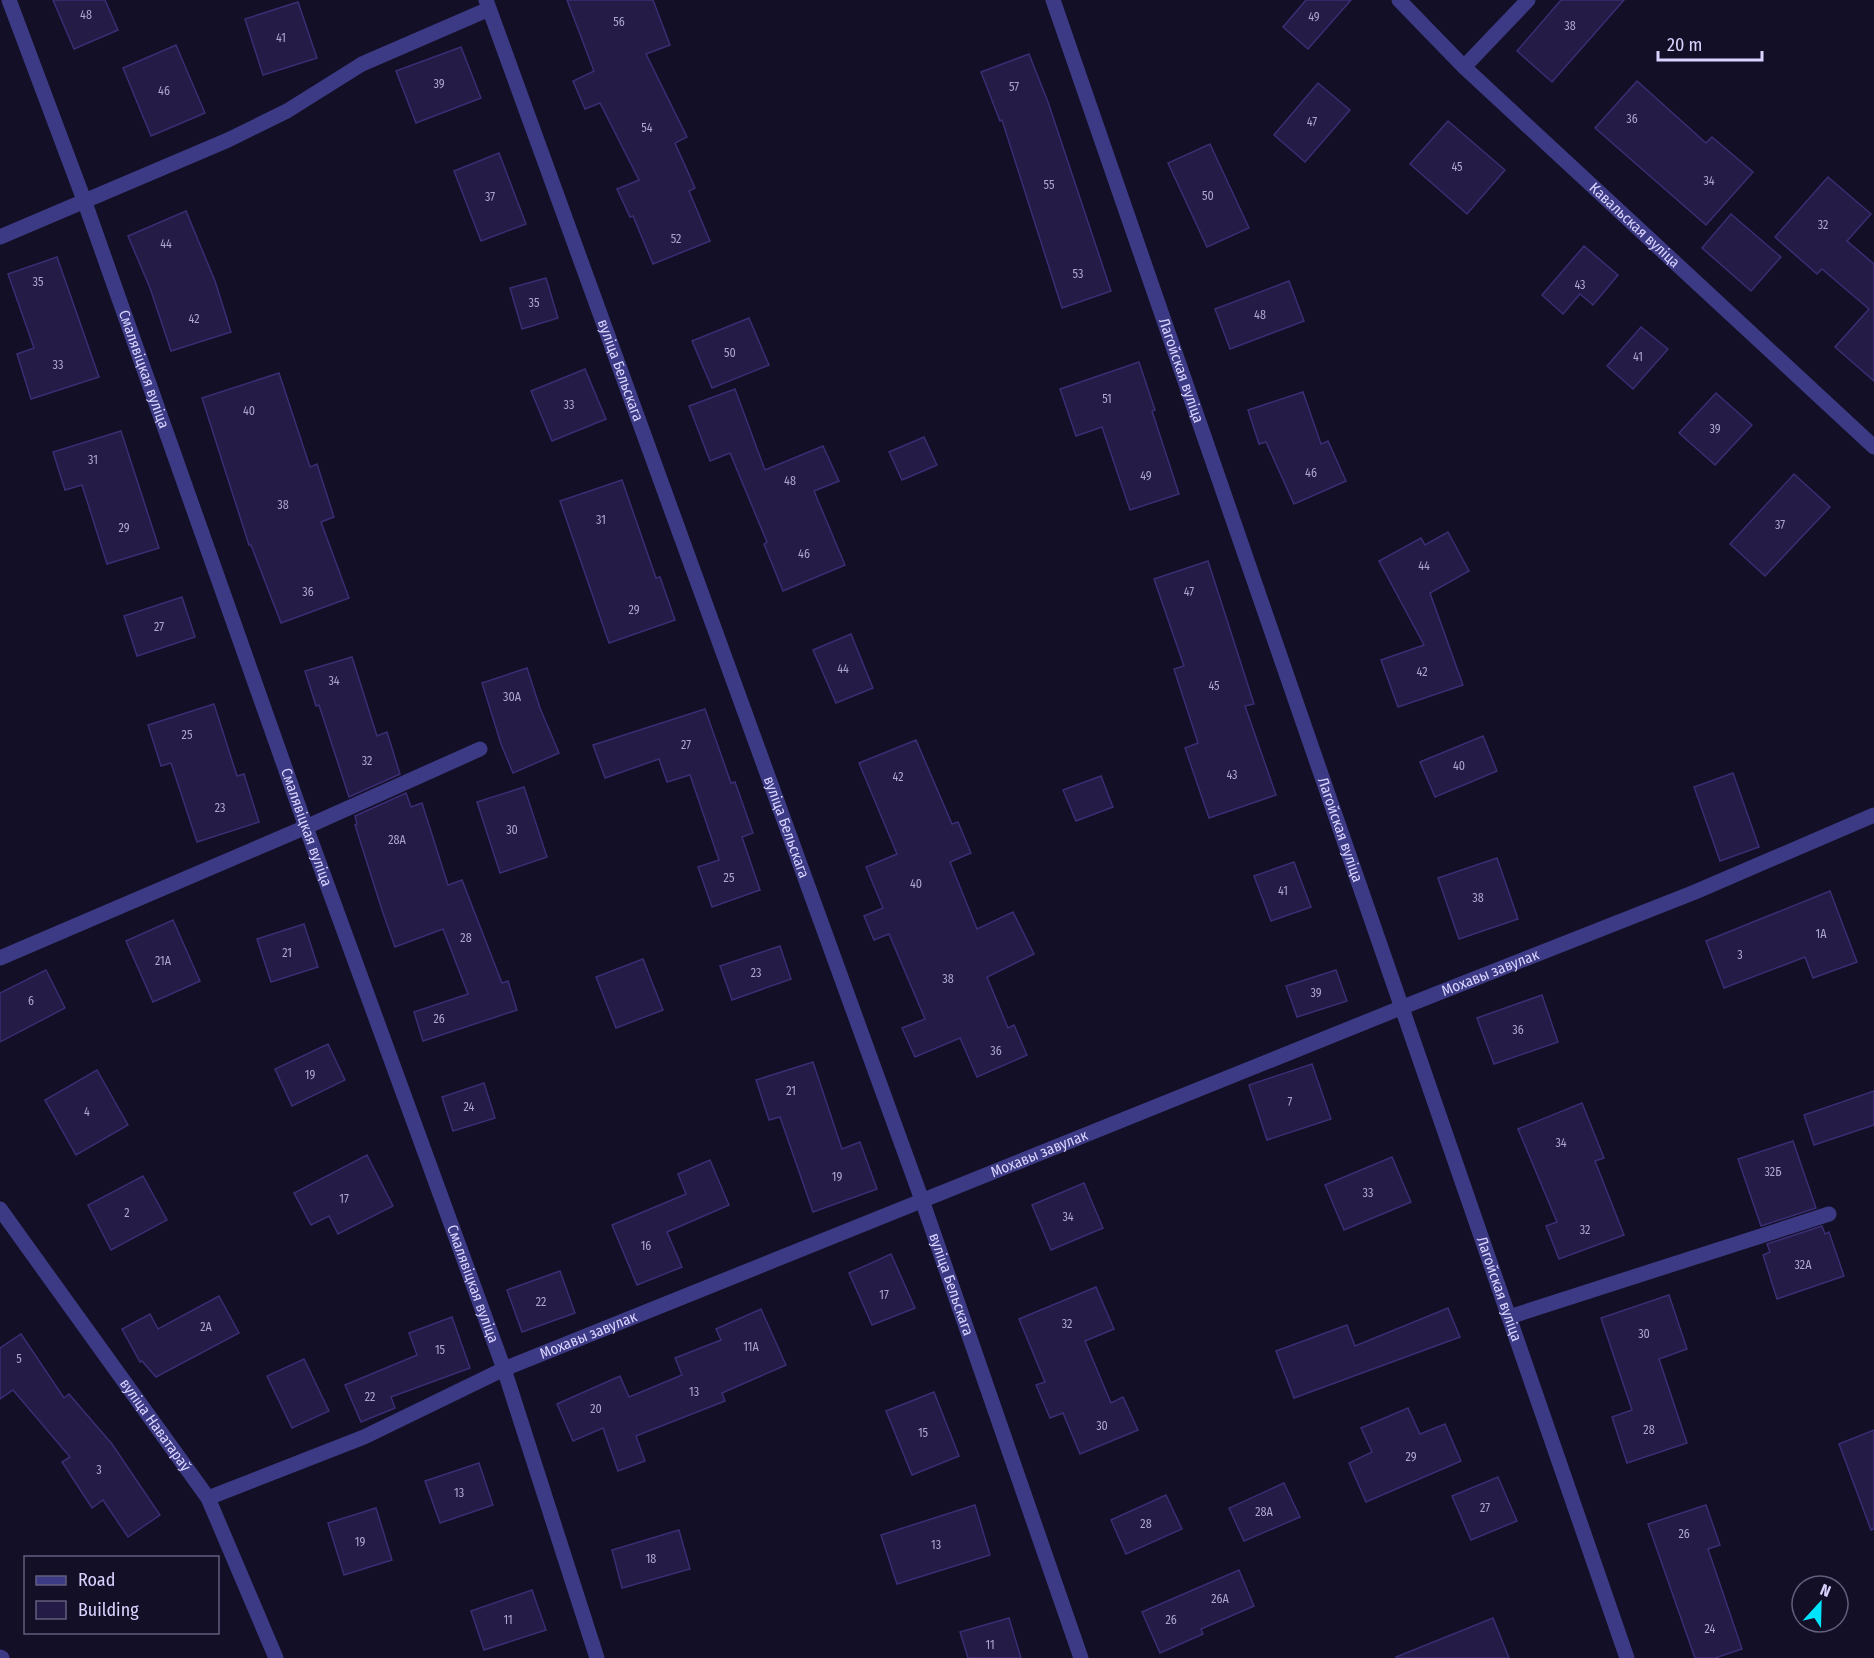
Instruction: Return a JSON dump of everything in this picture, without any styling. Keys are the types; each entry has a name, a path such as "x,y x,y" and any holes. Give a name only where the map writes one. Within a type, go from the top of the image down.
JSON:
{"street":[{"name":"Смалявіцкая вуліца","path":"9,0 84,200 306,827 504,1369 597,1658"},
{"name":"Лагойская вуліца","path":"1053,0 1628,1658"},
{"name":"Кавальская вуліца","path":"1399,0 1464,67 1874,447"},
{"path":"1464,67 1528,0"},
{"path":"0,237 228,140 287,111 362,64 488,4"},
{"name":"вуліца Бельскага","path":"488,4 922,1200 1081,1658"},
{"path":"0,958 306,827 480,749"},
{"name":"Мохавы завулак","path":"207,1498 364,1437 504,1369 1403,1007 1695,892 1874,814"},
{"name":"вуліца Наватараў","path":"0,1209 207,1498 276,1658"},
{"path":"1509,1317 1829,1214"}],"building":[{"path":"53,0 105,0 118,30 74,49"},
{"path":"567,0 653,0 670,45 646,54 687,137 675,143 695,188 689,191 710,241 653,264 633,216 630,217 617,189 639,180 600,103 585,109 573,81 594,71"},
{"path":"1306,0 1351,0 1308,49 1283,27"},
{"path":"1561,0 1624,0 1552,82 1517,51"},
{"path":"298,2 317,58 263,75 245,19"},
{"path":"176,45 205,113 151,136 123,68"},
{"path":"461,47 481,98 416,123 396,71"},
{"path":"1029,54 1048,102 1111,291 1062,308 1002,120 1000,121 981,72"},
{"path":"1637,81 1706,143 1712,137 1753,172 1706,225 1595,128"},
{"path":"1318,83 1350,110 1305,162 1274,135"},
{"path":"1448,121 1505,170 1467,214 1410,164"},
{"path":"1210,144 1249,228 1207,247 1168,163"},
{"path":"499,153 526,224 481,241 454,171"},
{"path":"1828,177 1871,214 1847,241 1874,264 1874,381 1835,347 1869,309 1822,269 1817,274 1775,237"},
{"path":"186,211 215,281 231,332 171,351 150,288 128,236"},
{"path":"1731,214 1781,257 1751,291 1702,248"},
{"path":"1584,246 1618,275 1593,305 1580,294 1563,314 1542,295"},
{"path":"57,257 99,377 31,399 17,354 34,348 8,274"},
{"path":"546,278 558,318 522,329 510,288"},
{"path":"1289,281 1304,321 1230,349 1215,309"},
{"path":"749,318 769,365 712,388 692,341"},
{"path":"1641,327 1668,349 1633,389 1607,366"},
{"path":"1139,362 1179,494 1130,510 1102,427 1076,436 1060,389"},
{"path":"585,369 606,419 552,441 531,391"},
{"path":"279,373 310,467 317,464 334,517 321,522 349,598 281,623 251,545 249,545 202,398"},
{"path":"735,389 765,470 823,446 839,481 814,491 845,565 783,591 764,544 767,542 730,453 710,461 689,406"},
{"path":"1303,392 1321,444 1328,441 1346,481 1294,504 1266,442 1259,444 1248,410"},
{"path":"1716,393 1752,425 1715,465 1679,433"},
{"path":"121,431 159,548 107,564 82,485 65,490 53,452"},
{"path":"924,437 937,465 902,480 889,452"},
{"path":"1794,474 1830,507 1765,576 1730,544"},
{"path":"622,480 656,578 660,577 675,620 609,643 560,501"},
{"path":"1448,532 1469,571 1430,593 1463,685 1398,707 1381,660 1424,645 1379,561 1421,538 1425,545"},
{"path":"1208,561 1254,704 1245,706 1276,795 1209,818 1185,748 1198,743 1174,669 1184,666 1154,579"},
{"path":"182,597 195,637 137,656 124,616"},
{"path":"851,634 873,688 836,703 813,650"},
{"path":"352,657 377,736 387,732 400,774 349,797 319,705 316,706 305,671"},
{"path":"527,668 540,708 559,753 513,773 501,744 482,683"},
{"path":"214,704 237,776 244,774 259,822 197,842 171,763 161,766 148,725"},
{"path":"705,709 731,783 735,782 753,833 742,837 760,890 712,907 698,867 719,860 690,775 667,782 659,759 605,778 593,745"},
{"path":"1483,736 1497,771 1435,797 1420,762"},
{"path":"916,740 952,824 958,822 971,853 950,862 977,929 1013,912 1034,954 987,977 1008,1028 1014,1025 1027,1055 977,1077 960,1038 915,1057 902,1028 925,1019 889,934 874,940 864,916 883,908 866,867 897,854 859,763"},
{"path":"1733,773 1759,847 1720,861 1694,787"},
{"path":"1101,776 1113,807 1076,821 1063,790"},
{"path":"524,787 547,857 500,873 477,802"},
{"path":"406,793 411,807 422,803 448,885 462,880 502,983 508,981 517,1010 423,1041 414,1012 468,994 443,929 395,947 355,825 357,824 355,816"},
{"path":"1497,858 1518,919 1459,939 1438,878"},
{"path":"1294,862 1311,907 1271,921 1254,876"},
{"path":"1830,891 1857,962 1813,978 1805,957 1724,988 1706,941"},
{"path":"173,920 200,981 153,1002 126,941"},
{"path":"304,924 318,967 271,982 257,939"},
{"path":"780,946 791,979 732,1000 720,966"},
{"path":"643,959 663,1010 616,1028 596,977"},
{"path":"46,970 65,1008 0,1042 0,993"},
{"path":"1336,970 1347,1001 1297,1017 1286,986"},
{"path":"1542,995 1558,1042 1494,1064 1477,1018"},
{"path":"328,1044 345,1080 292,1106 275,1069"},
{"path":"813,1062 842,1149 860,1142 877,1189 813,1212 780,1117 769,1120 756,1080"},
{"path":"1312,1064 1331,1119 1267,1140 1249,1085"},
{"path":"97,1070 128,1125 76,1155 45,1100"},
{"path":"484,1083 495,1118 453,1131 442,1097"},
{"path":"1874,1091 1874,1125 1814,1145 1804,1115"},
{"path":"1582,1103 1604,1158 1595,1161 1624,1235 1559,1259 1546,1226 1557,1222 1518,1129"},
{"path":"1793,1141 1816,1208 1761,1226 1738,1159"},
{"path":"367,1155 393,1206 338,1234 329,1216 311,1225 294,1193"},
{"path":"1392,1157 1411,1202 1344,1230 1325,1185"},
{"path":"710,1160 729,1205 667,1232 682,1267 637,1285 612,1225 686,1194 678,1174"},
{"path":"143,1176 167,1220 111,1250 88,1205"},
{"path":"1084,1183 1103,1228 1051,1250 1032,1205"},
{"path":"1822,1226 1825,1234 1829,1232 1844,1276 1777,1299 1763,1255 1770,1252 1767,1244"},
{"path":"891,1254 915,1308 872,1325 849,1273"},
{"path":"560,1271 575,1313 522,1332 507,1290"},
{"path":"1096,1287 1114,1329 1085,1341 1111,1403 1123,1397 1138,1430 1080,1454 1063,1413 1050,1418 1036,1385 1045,1382 1019,1319"},
{"path":"1669,1295 1687,1349 1659,1359 1687,1443 1627,1463 1612,1417 1632,1410 1601,1318"},
{"path":"219,1296 239,1333 156,1377 142,1361 140,1362 122,1329 150,1314 158,1329"},
{"path":"1448,1308 1460,1337 1294,1398 1276,1351 1347,1325 1355,1346"},
{"path":"761,1309 786,1365 722,1393 725,1401 636,1436 645,1461 618,1471 603,1428 573,1441 557,1404 620,1376 629,1397 682,1375 675,1358 721,1340 716,1329"},
{"path":"452,1317 470,1368 391,1397 395,1408 361,1422 345,1385 417,1355 409,1333"},
{"path":"21,1334 64,1398 69,1394 112,1444 160,1515 128,1537 103,1500 92,1508 62,1462 70,1457 13,1390 0,1399 0,1348"},
{"path":"304,1359 329,1411 292,1428 267,1376"},
{"path":"934,1392 959,1456 912,1475 886,1411"},
{"path":"1408,1408 1420,1434 1445,1424 1461,1461 1366,1502 1349,1463 1372,1452 1361,1428"},
{"path":"1874,1430 1874,1529 1871,1530 1839,1444"},
{"path":"479,1463 493,1505 440,1523 425,1481"},
{"path":"1498,1477 1517,1521 1471,1540 1452,1496"},
{"path":"1284,1483 1300,1517 1244,1541 1229,1508"},
{"path":"1166,1495 1182,1529 1126,1554 1111,1520"},
{"path":"975,1505 990,1555 897,1584 881,1535"},
{"path":"1706,1505 1720,1545 1708,1549 1742,1649 1715,1658 1695,1658 1648,1524"},
{"path":"376,1508 392,1560 344,1575 328,1523"},
{"path":"679,1530 690,1569 622,1588 612,1550"},
{"path":"1239,1570 1254,1606 1201,1629 1203,1634 1160,1653 1142,1612"},
{"path":"532,1590 546,1630 484,1650 471,1611"},
{"path":"1009,1618 1021,1658 968,1658 960,1632"},
{"path":"1493,1618 1509,1658 1396,1657"}]}
